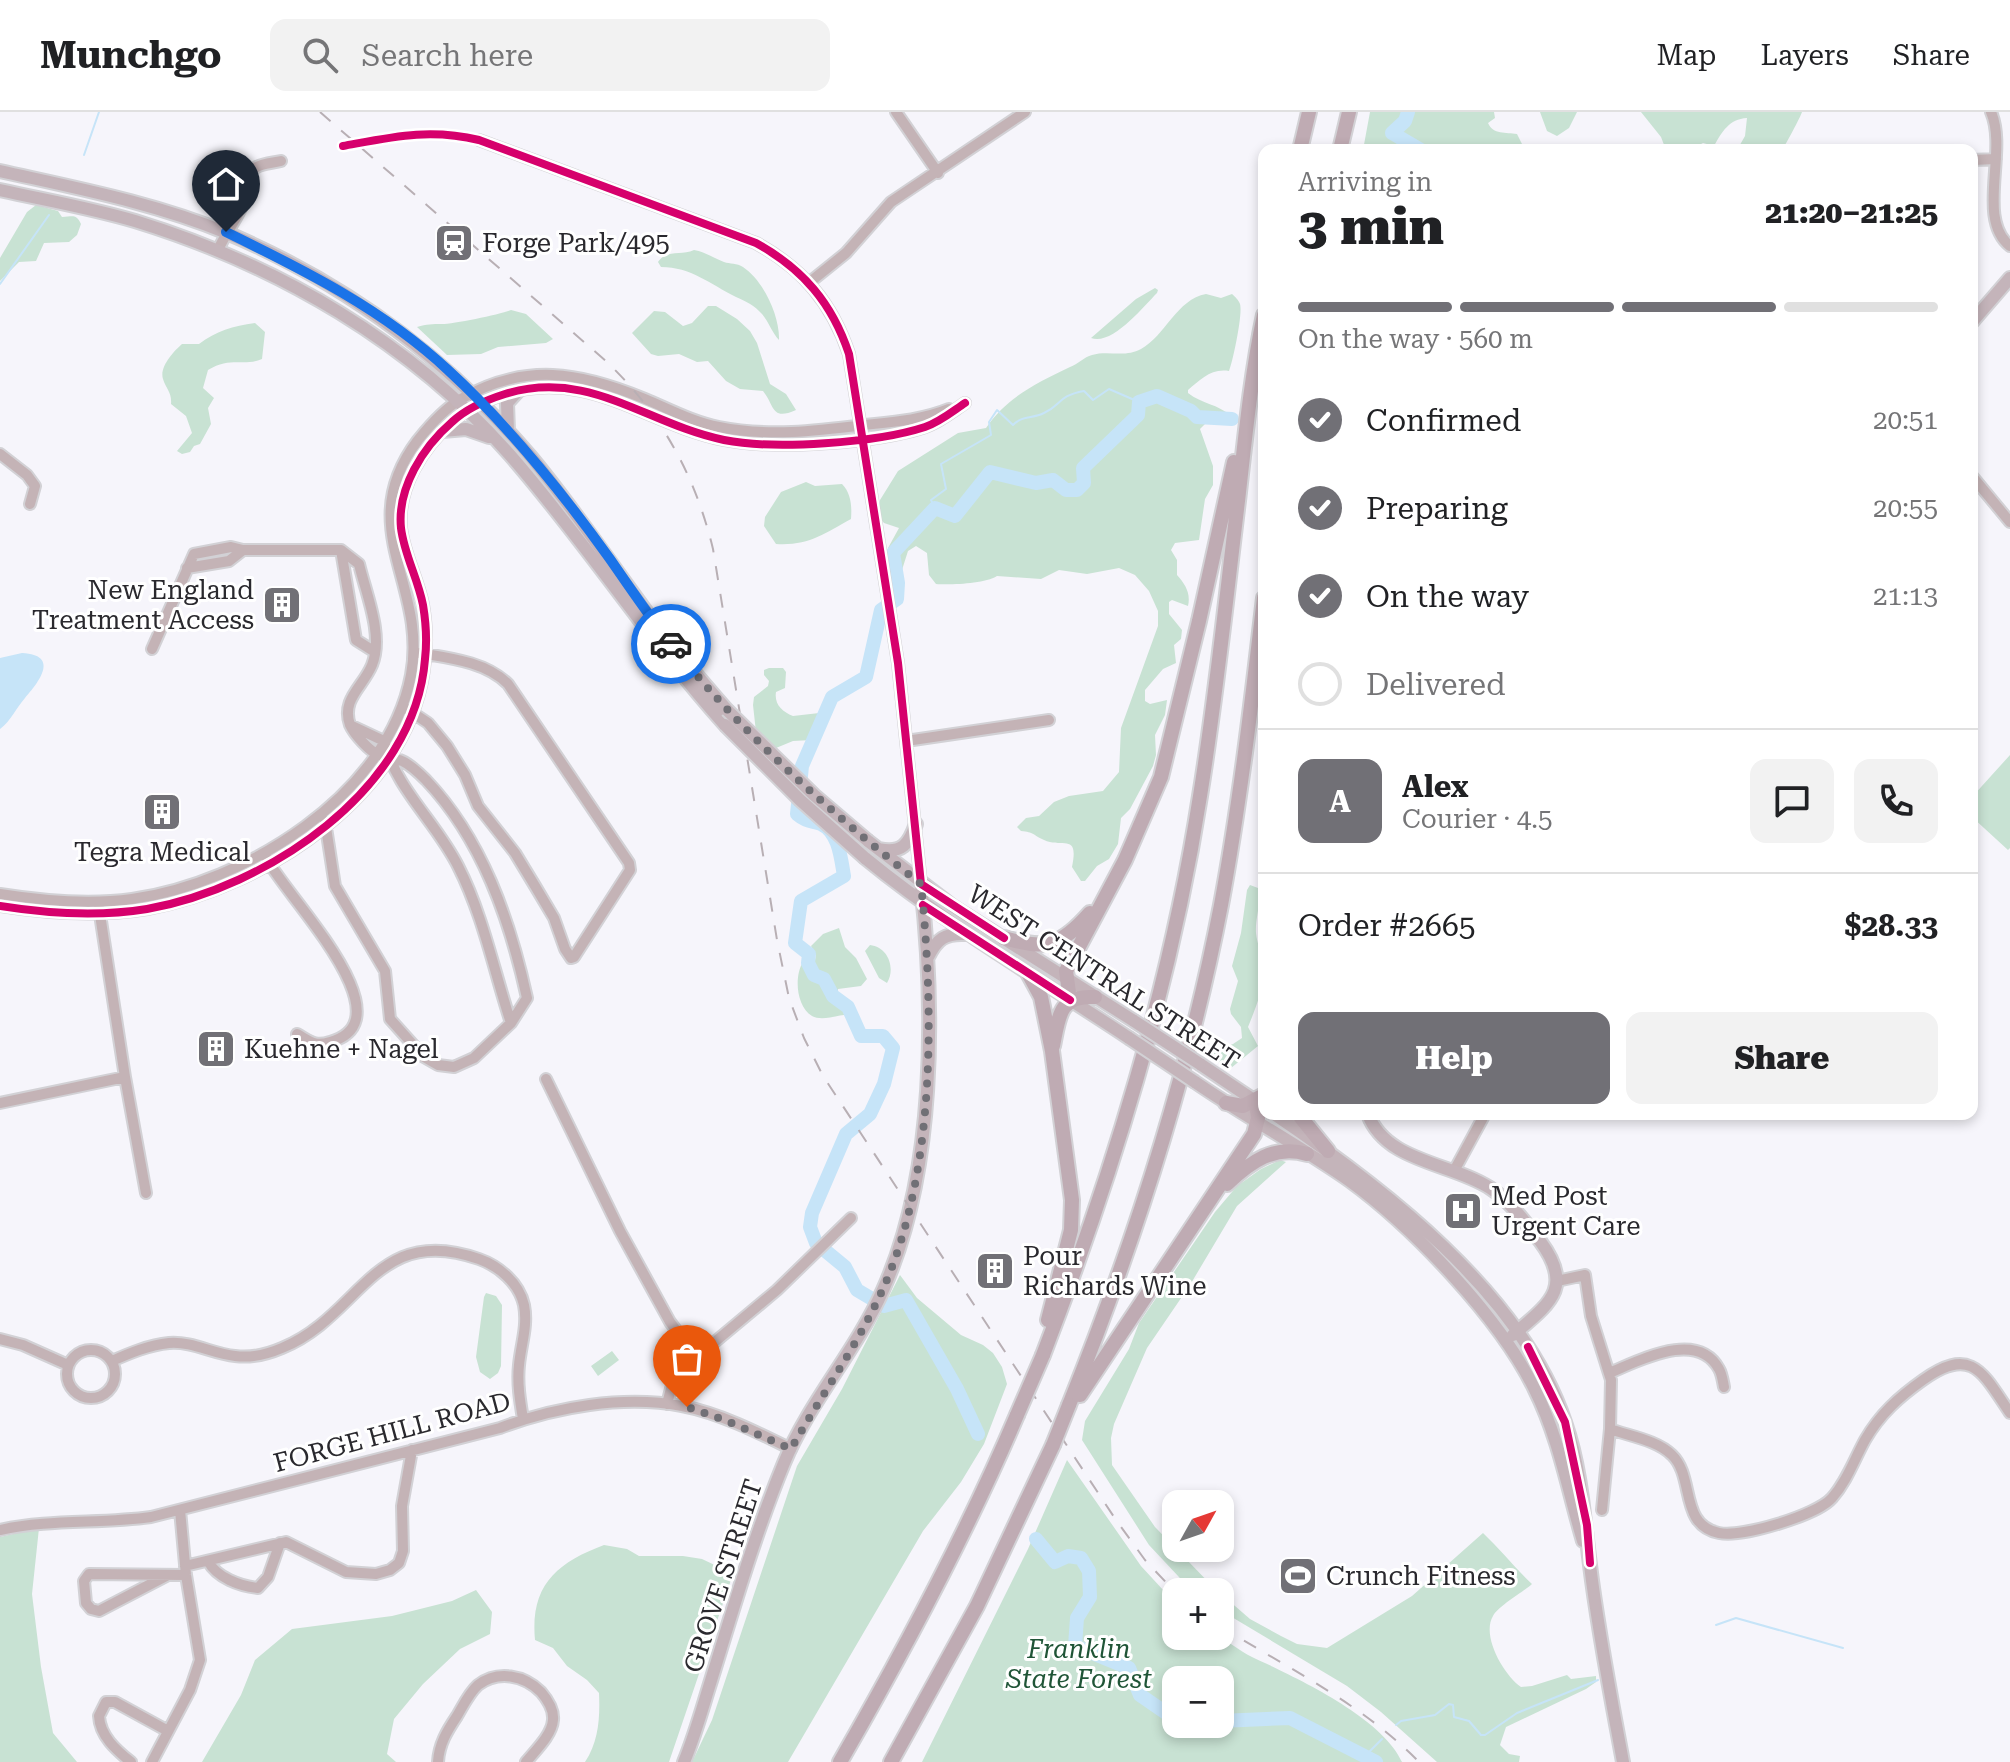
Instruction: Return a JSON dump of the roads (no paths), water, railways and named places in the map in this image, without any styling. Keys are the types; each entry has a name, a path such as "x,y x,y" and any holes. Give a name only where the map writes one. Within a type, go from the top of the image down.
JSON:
{"highway":[{"path":"1301,144 1309,112"},
{"path":"1341,144 1349,112"},
{"path":"840,1762 960,1542 1025,1398 1081,1257 1121,1136 1152,1029 1172,942 1209,743 1258,350"},
{"path":"1070,1000 1066,977 1069,963 1149,809 1164,764 1250,396"},
{"path":"891,1762 977,1606 1071,1406 1137,1221 1177,1090 1221,905 1258,645"},
{"path":"1004,938 1032,946 1057,942 1079,926 1108,891"},
{"path":"1028,973 1041,997 1052,1051 1073,1212 1041,1354"},
{"path":"1052,1051 1060,1014 1070,1000 1080,996 1095,997"},
{"path":"1226,1103 1243,1106 1258,1102"},
{"path":"1071,1406 1254,1134 1258,1118"},
{"path":"1303,1120 1328,1151"},
{"path":"1205,1207 1244,1169 1263,1157 1282,1151 1307,1154"}],"main road":[{"path":"0,171 145,206 226,232"},
{"path":"0,190 134,221 218,250"},
{"name":"WEST CENTRAL STREET","path":"226,232 361,304 427,352 476,398 556,487 674,648 727,710 814,795 872,845 921,884 1258,1099"},
{"name":"WEST CENTRAL STREET","path":"218,250 338,311 394,350 462,406 545,497 674,667 725,725 800,800 865,858 965,934 1352,1183 1396,1219 1488,1317 1534,1388 1552,1427 1590,1563"},
{"path":"1978,315 2010,278"},
{"path":"508,431 507,403 519,390"},
{"path":"442,431 466,429 497,441"},
{"path":"872,845 890,852 902,849 910,841 916,824"},
{"path":"921,884 923,905"},
{"name":"GROVE STREET","path":"684,1762 773,1491 791,1449 874,1309 909,1207 921,1146 928,1056 923,905"},
{"path":"927,960 940,938 954,933 965,934"},
{"name":"WEST CENTRAL STREET","path":"1283,1120 1384,1195 1440,1245 1488,1294 1518,1331 1554,1395 1565,1422 1587,1525 1590,1563 1623,1762"},
{"path":"1371,1120 1386,1141 1481,1182 1506,1201 1546,1251 1555,1266 1557,1281 1549,1304 1506,1341"}],"street":[{"path":"896,112 938,173"},
{"path":"810,282 846,253 891,202 1025,112"},
{"path":"1991,112 1996,124 1994,215 2000,236 2010,246"},
{"path":"479,140 756,243 782,259 810,282 823,298 849,354 890,612 921,884"},
{"path":"1978,160 1996,159"},
{"path":"218,250 226,232 225,219 239,186 256,168 281,161"},
{"path":"0,894 36,900 98,902 169,892 208,879 264,853 292,836 354,782 384,741 401,707 420,653 390,534 389,507 396,480 408,455 433,423 476,398 524,377 571,376 598,381 690,419 717,426 784,433 908,420 965,403 926,427 806,444 751,444 697,433 603,395 576,388 550,386 476,398"},
{"path":"0,906 54,914 100,914 188,899 227,886 270,864 328,824 361,793 407,725 421,686 423,605 403,540 401,513 412,475 425,451 462,406"},
{"path":"0,454 27,475 35,486 30,504"},
{"path":"1978,483 2010,522"},
{"path":"152,649 194,554 231,547 243,550 341,550 359,564 375,632 375,652 371,667 349,701 350,725 375,755 400,760 427,781 471,842 508,921 527,998 511,1023 474,1058 454,1067 438,1065 424,1057 390,1019 385,971 335,886 328,824 320,813"},
{"path":"341,550 356,640 375,652"},
{"path":"401,707 435,729 465,775 478,806 515,853 554,918 565,949 571,958 574,957 630,870 629,863 508,684 500,676 480,667 420,653"},
{"path":"906,741 1049,720"},
{"path":"350,725 384,741"},
{"path":"384,741 388,757 402,783 458,864 476,906 511,1023"},
{"path":"264,853 340,962 359,1014 356,1025 349,1033 327,1043 308,1043 297,1034"},
{"path":"98,902 146,1193"},
{"path":"0,1103 125,1077"},
{"path":"546,1079 642,1273 670,1322 697,1358"},
{"path":"1454,1171 1482,1120"},
{"path":"667,1404 673,1381 680,1371 748,1317 851,1218"},
{"path":"112,1361 138,1350 169,1343 213,1349 235,1356 281,1349 317,1328 394,1259 430,1250 454,1251 489,1263 509,1278 524,1303 526,1330 518,1384 523,1419"},
{"path":"1557,1281 1585,1275 1591,1316 1609,1373 1610,1429 1602,1510"},
{"path":"0,1339 23,1345 68,1365"},
{"path":"90,1349 102,1352 112,1361 113,1383 103,1394 89,1398 82,1396 70,1386 68,1365 77,1354 90,1349"},
{"path":"1609,1373 1680,1349 1711,1360 1719,1369 1724,1387"},
{"path":"1610,1429 1653,1444 1671,1454 1683,1474 1691,1511 1699,1522 1709,1530 1736,1535 1822,1507 1842,1485 1866,1438 1886,1409 1946,1365 1960,1363 1978,1370 2010,1413"},
{"name":"FORGE HILL ROAD","path":"0,1530 38,1523 141,1519 500,1428 523,1419 583,1407 627,1403 687,1407 791,1449"},
{"path":"168,1575 89,1574 84,1581 86,1603 91,1609 99,1611 168,1575 208,1561 280,1543 292,1543 346,1572 376,1574 395,1567 403,1551 402,1506 412,1450"},
{"path":"152,1762 200,1665 180,1510"},
{"path":"208,1561 212,1568 234,1582 258,1588 268,1577 280,1543"},
{"path":"438,1762 443,1740 472,1692 486,1680 502,1676 519,1678 535,1687 552,1710 552,1724 526,1762"},
{"path":"131,1762 110,1743 102,1730 99,1716 106,1702 115,1702 168,1731"}],"water":[{"path":"22,653 41,659 43,671 36,685 0,729 0,658"}],"waterway":[{"path":"84,155 99,112"},
{"path":"1408,112 1405,121 1392,133 1411,144"},
{"path":"0,284 49,215"},
{"path":"935,508 931,500 946,489 941,464 991,435 989,422 997,410 1013,425 1050,410 1069,395 1084,391 1093,400 1109,389 1139,402"},
{"path":"978,1434 957,1389 906,1300 884,1306 857,1290 845,1267 816,1243 810,1227 812,1213 846,1134 870,1114 884,1084 893,1048 883,1036 861,1036 848,1007 833,996 824,979 814,975 808,963 809,954 795,943 801,901 844,876 832,833 821,824 797,814 802,766 832,697 866,677 881,610 897,599 893,553 935,508 955,516 990,472 1036,483 1053,480 1066,490 1077,490 1084,483 1083,468 1138,415 1139,402 1157,396 1191,411 1197,417 1232,419"},
{"path":"1036,1539 1055,1562 1068,1556 1081,1558 1089,1571 1090,1597 1077,1618 1075,1646 1129,1668 1140,1695 1162,1710"},
{"path":"1716,1625 1736,1618 1843,1648"},
{"path":"1396,1725 1401,1721 1435,1715 1449,1704 1453,1705 1454,1717 1469,1721 1481,1735 1485,1735 1517,1713 1598,1680"},
{"path":"1234,1720 1290,1718 1376,1762"},
{"path":"1365,1756 1382,1739"}],"railway":[{"path":"320,112 607,362 644,403 674,448 697,496 713,549 777,940 789,998 804,1038 823,1076 1116,1520 1162,1578"},
{"path":"1234,1634 1349,1704 1419,1762"}],"place":[{"name":"Forge Park/495","path":"454,243"},
{"name":"New England Treatment Access","path":"282,605"},
{"name":"Tegra Medical","path":"162,812"},
{"name":"Kuehne + Nagel","path":"216,1049"},
{"name":"Med Post Urgent Care","path":"1463,1211"},
{"name":"Pour Richards Wine","path":"995,1271"},
{"name":"Crunch Fitness","path":"1298,1576"}],"park label":[{"name":"Franklin State Forest","path":"1079,1664"}]}
